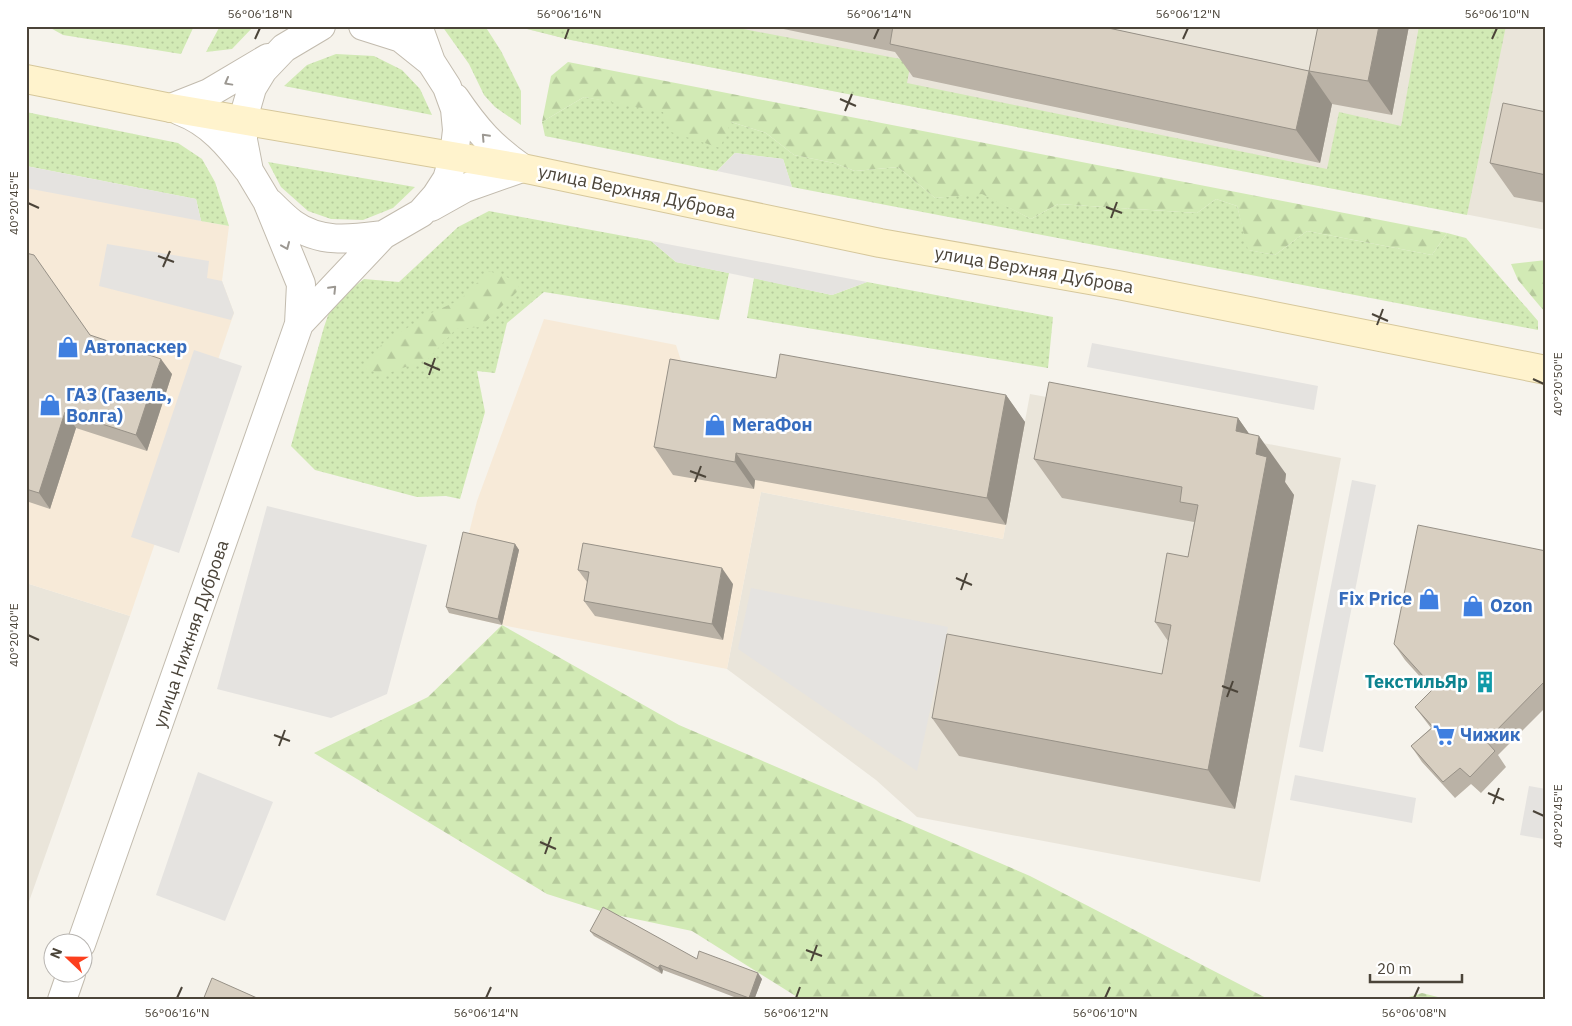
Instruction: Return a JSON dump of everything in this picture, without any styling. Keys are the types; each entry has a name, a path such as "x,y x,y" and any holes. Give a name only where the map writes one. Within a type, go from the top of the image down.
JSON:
{"main road":[{"name":"улица Верхняя Дуброва","path":"26,79 171,108 522,168 880,243 1118,285 1546,370"}],"street":[{"path":"363,26 402,38 431,62"},
{"name":"улица Нижняя Дуброва","path":"299,324 383,235 421,213 436,196 447,179 454,156 457,130 455,109 447,87 431,62 418,26"},
{"name":"улица Нижняя Дуброва","path":"85,934 299,324 302,284 267,201 249,171 243,140 243,119 252,88 263,70 284,48 322,28"},
{"path":"171,108 209,93 284,48"},
{"name":"улица Верхняя Дуброва","path":"447,87 472,124 498,151 522,168"},
{"name":"улица Верхняя Дуброва","path":"171,108 194,116 213,129 249,171"},
{"name":"улица Верхняя Дуброва","path":"421,213 464,188 522,168"},
{"path":"267,201 294,224 307,231 328,238 348,240 383,235"},
{"path":"62,1000 67,984"}],"shaded area":[{"path":"524,26 1546,26 1546,230 571,40 527,29"},
{"path":"735,153 783,159 792,187 717,171"},
{"path":"26,166 201,221 229,226 222,281 234,313 130,616 26,583"},
{"path":"26,166 196,199 201,221 26,188"},
{"path":"651,241 867,282 832,295 676,262"},
{"path":"107,244 209,261 207,278 222,281 234,313 231,320 99,286"},
{"path":"544,319 676,345 689,386 799,382 1025,422 1003,539 761,492 727,669 449,613 477,501"},
{"path":"1092,343 1318,386 1314,410 1087,367"},
{"path":"194,350 242,366 179,553 131,537"},
{"path":"1030,394 1074,402 1170,425 1341,458 1260,882 917,817 876,780 727,669 761,492 1003,539"},
{"path":"1352,480 1376,485 1323,752 1299,747"},
{"path":"267,506 427,545 387,694 331,718 217,689"},
{"path":"26,583 130,616 26,910"},
{"path":"751,588 948,627 917,771 738,649"},
{"path":"198,772 273,802 225,921 156,895"},
{"path":"1295,775 1416,798 1412,823 1290,800"},
{"path":"1529,786 1546,789 1546,829 1544,839 1520,835"}],"green space":[{"path":"47,26 194,26 181,54 63,35"},
{"path":"220,26 254,26 232,49 206,52"},
{"path":"442,26 485,26 501,51 521,91 521,125 495,107 484,95 469,64"},
{"path":"524,26 728,26 911,61 907,83 1327,169 1339,112 1401,126 1419,26 1506,26 1467,215 571,40 527,29"},
{"path":"336,54 374,56 402,70 420,89 432,115 284,86 307,65"},
{"path":"568,62 1447,233 1432,255 1307,231 1275,255 1248,250 1237,206 1216,199 1197,213 1058,204 1031,219 982,194 935,198 898,167 855,171 834,163 794,155 766,133 731,122 720,148 671,132 663,112 584,97 542,122 551,76"},
{"path":"584,97 731,122 766,133 794,155 834,163 855,171 898,167 935,198 982,193 1031,219 1058,204 1197,213 1216,199 1237,206 1249,250 1275,255 1307,231 1432,255 1447,233 1466,238 1538,321 1538,330 792,187 783,159 735,153 717,171 545,136 542,122"},
{"path":"26,112 178,143 202,159 215,182 229,226 201,221 196,199 26,166"},
{"path":"268,162 415,187 393,208 363,220 331,219 308,211 281,187"},
{"path":"489,211 651,241 676,262 729,273 719,320 544,292 507,323 495,373 477,371 485,412 460,499 446,496 417,497 315,470 291,446 332,304 364,279 399,282 458,227"},
{"path":"1546,260 1546,311 1544,311 1518,280 1511,264"},
{"path":"489,271 514,280 520,289 480,327 456,329 428,359 383,375 362,367 383,343 431,313 460,300"},
{"path":"754,278 832,295 867,282 1053,317 1048,368 747,318"},
{"path":"502,625 679,725 1030,876 1270,1000 802,1000 692,931 607,913 547,894 314,753 428,697"},
{"path":"1422,993 1450,1000 1399,1000"}],"building":[{"path":"893,26 1099,26 1309,71 1296,130 890,44"},
{"path":"1318,26 1379,26 1368,81 1309,71"},
{"path":"1503,103 1546,112 1546,175 1490,163"},
{"path":"26,253 34,255 90,335 161,359 136,435 65,412 39,493 26,489"},
{"path":"780,354 1006,395 987,498 736,453 735,462 654,447 670,359 776,378"},
{"path":"1049,382 1238,418 1236,431 1259,436 1256,454 1267,457 1208,770 932,718 947,634 1162,674 1171,625 1155,622 1167,553 1188,557 1198,505 1180,502 1182,487 1034,459"},
{"name":"ТекстильЯр","path":"1418,525 1546,551 1546,680 1486,741 1495,751 1470,777 1460,768 1443,782 1411,746 1433,727 1415,707 1434,688 1394,644"},
{"path":"463,532 515,544 498,619 446,607"},
{"path":"583,543 722,568 712,624 584,601 589,572 578,570"},
{"path":"603,907 697,959 699,951 758,973 749,998 660,965 658,968 590,931"},
{"path":"212,978 257,998 256,1000 203,1000"}],"place":[{"name":"Автопаскер","path":"68,347"},
{"name":"ГАЗ (Газель, Волга)","path":"50,405"},
{"name":"МегаФон","path":"715,425"},
{"name":"Fix Price","path":"1429,599"},
{"name":"Ozon","path":"1473,606"},
{"name":"ТекстильЯр","path":"1485,682"},
{"name":"Чижик","path":"1444,735"}]}
